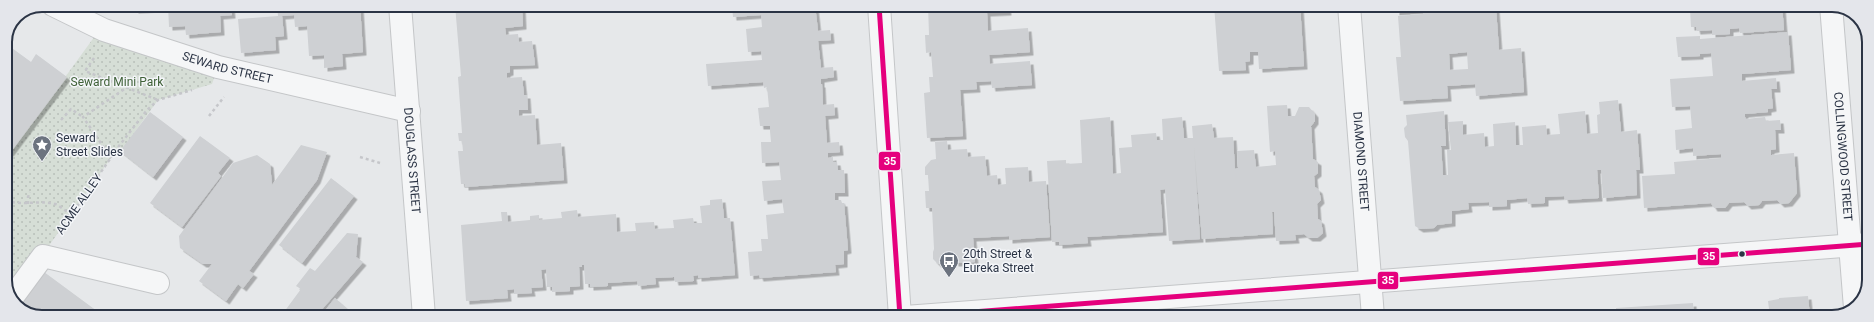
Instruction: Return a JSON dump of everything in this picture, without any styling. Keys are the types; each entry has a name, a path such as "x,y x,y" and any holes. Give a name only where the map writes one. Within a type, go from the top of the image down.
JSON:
{"street":[{"name":"SEWARD STREET","path":"67,12 104,30 218,67 409,111"},
{"name":"DOUGLASS STREET","path":"401,12 423,310"},
{"path":"879,12 900,310"},
{"name":"DIAMOND STREET","path":"1350,12 1372,310"},
{"name":"COLLINGWOOD STREET","path":"1832,12 1860,244 1856,298"},
{"path":"998,310 1860,244"},
{"path":"15,293 42,256 158,283"}],"path":[{"path":"97,54 85,71 158,100"},
{"path":"83,117 126,87"},
{"name":"ACME ALLEY","path":"42,256 111,158 147,110 158,100 196,88"},
{"path":"210,116 228,93"},
{"path":"61,120 71,108 83,117 111,158"},
{"path":"360,157 380,163"},
{"path":"28,204 30,192"},
{"path":"12,202 28,204 39,202 55,204 71,214"}],"green space":[{"name":"Seward Mini Park","path":"100,29 218,67 212,84 158,100 121,151 111,158 15,293 12,282 12,150"}],"building":[{"path":"168,12 232,12 232,15 220,16 221,32 186,35 185,26 169,27"},
{"path":"278,12 360,12 363,52 342,54 343,66 324,68 324,55 309,56 307,26 295,27 294,15 282,16 284,36 275,37 276,50 241,53 238,19 278,16"},
{"path":"456,12 522,12 523,26 505,28 506,35 518,34 519,42 532,41 535,65 510,66 510,72 507,73 507,78 522,77 524,95 527,95 528,110 519,110 519,116 535,115 537,145 561,143 564,180 465,187 465,184 461,184 458,151 463,151 462,141 459,141 458,133 462,133 458,77 461,76"},
{"path":"733,12 816,12 818,31 830,30 831,40 818,41 821,68 833,67 834,77 821,79 821,84 823,105 834,104 835,115 825,116 827,143 839,142 840,152 828,153 828,158 833,157 833,162 837,162 838,170 844,170 845,193 835,193 835,200 841,200 842,203 844,203 848,250 844,251 844,264 835,265 836,272 760,278 759,275 750,276 748,252 762,251 761,239 768,239 766,215 784,213 782,199 764,201 762,181 781,180 779,162 762,163 761,142 771,142 770,126 760,126 758,108 769,107 767,87 764,88 763,82 708,86 706,64 762,60 761,51 748,52 746,29 762,27 761,15 733,17"},
{"path":"928,12 1008,12 987,13 988,31 1028,28 1030,52 989,55 990,64 1030,61 1032,85 992,88 991,81 976,82 977,89 960,90 963,136 927,138 924,93 930,92 929,77 933,77 931,52 926,53 925,35 929,35"},
{"path":"1215,12 1300,12 1304,66 1259,69 1258,52 1250,52 1250,61 1245,62 1246,70 1219,71"},
{"path":"1423,12 1496,12 1499,50 1521,48 1524,92 1476,96 1475,84 1447,86 1448,98 1400,101 1396,57 1401,57 1398,16 1423,14","holes":["1467,52 1468,69 1450,70 1449,54"]},
{"path":"1690,12 1783,12 1784,30 1740,33 1739,28 1730,29 1730,34 1712,35 1712,30 1697,31 1696,27 1691,27"},
{"path":"1788,32 1791,70 1742,74 1742,81 1776,78 1777,89 1771,89 1773,108 1768,109 1768,112 1745,114 1745,117 1746,119 1765,117 1766,121 1780,120 1781,130 1775,130 1776,149 1771,150 1771,155 1794,153 1797,193 1789,203 1781,204 1777,200 1762,201 1759,205 1748,206 1744,202 1729,203 1725,208 1714,208 1711,203 1644,208 1642,176 1675,174 1674,162 1721,158 1721,154 1693,156 1693,148 1676,150 1675,130 1692,128 1690,106 1672,107 1670,79 1713,76 1711,53 1700,54 1700,56 1678,57 1676,37 1700,36 1700,39"},
{"path":"12,48 31,62 36,54 67,77 12,150"},
{"path":"1618,100 1621,132 1637,130 1640,170 1636,170 1637,195 1603,198 1601,170 1597,170 1599,198 1565,200 1564,196 1545,197 1545,203 1528,204 1527,198 1507,200 1507,206 1489,207 1489,202 1468,203 1469,209 1452,211 1452,223 1437,225 1434,228 1420,229 1415,226 1408,141 1405,137 1404,128 1407,125 1406,115 1444,111 1446,146 1441,146 1443,175 1448,175 1447,150 1451,150 1448,122 1463,121 1463,135 1484,133 1485,147 1494,146 1493,124 1515,122 1516,145 1523,145 1522,127 1546,125 1547,135 1560,134 1558,114 1585,111 1587,134 1598,133 1597,115 1600,114 1599,102"},
{"path":"1287,105 1288,116 1295,116 1299,107 1309,107 1315,114 1315,121 1311,126 1313,159 1318,162 1318,173 1314,176 1315,187 1319,190 1321,200 1317,204 1318,219 1321,221 1323,233 1317,238 1309,238 1304,234 1295,235 1296,240 1276,241 1274,212 1272,212 1273,234 1202,239 1194,147 1200,239 1169,241 1165,189 1160,190 1163,232 1087,237 1088,243 1059,245 1059,242 1052,242 1047,161 1066,160 1066,164 1082,163 1080,120 1110,117 1113,174 1121,173 1119,148 1132,147 1131,135 1156,133 1157,140 1163,140 1162,119 1182,117 1184,138 1193,138 1192,126 1212,124 1214,138 1233,137 1235,169 1238,168 1237,151 1254,150 1256,167 1276,165 1275,151 1270,152 1267,106"},
{"path":"150,112 183,137 153,177 120,151"},
{"path":"200,136 230,158 218,173 221,176 182,227 150,203"},
{"path":"947,141 948,150 967,149 968,157 985,156 987,176 997,175 998,185 1006,184 1005,168 1028,167 1029,182 1046,181 1050,237 1009,240 1009,236 973,238 975,262 955,263 955,261 938,264 933,259 932,208 926,208 925,191 929,191 928,175 925,175 925,167 931,160 936,159 935,142"},
{"path":"301,145 327,152 317,180 249,271 254,274 243,288 238,284 226,301 199,281 212,264 203,264 180,248 179,236 233,163 257,155 270,164 272,185"},
{"path":"331,178 354,196 302,263 279,245"},
{"path":"722,199 724,218 730,218 735,275 698,278 698,275 693,276 694,281 675,282 674,277 655,278 656,284 638,286 637,281 608,283 608,286 590,287 590,284 585,284 584,265 582,265 582,267 579,267 580,286 570,287 570,291 552,292 552,287 547,287 546,269 541,270 543,287 531,288 532,293 514,294 514,289 507,290 508,298 466,301 461,225 502,221 501,212 507,212 508,222 530,220 530,216 539,215 539,220 562,218 561,212 577,210 578,217 616,214 617,232 636,231 635,223 654,222 655,229 674,228 673,220 693,218 694,223 702,223 700,206 710,205 710,200"},
{"path":"347,233 358,234 356,257 363,262 321,310 285,310 301,289 296,286 310,268 315,271"},
{"path":"44,272 96,310 38,310 25,305 22,302"},
{"path":"1808,296 1809,310 1769,310 1768,301 1779,298"},
{"path":"335,298 349,310 326,310"},
{"path":"1693,303 1694,310 1616,310 1616,308"}],"transit line":[{"name":"35","path":"879,12 900,310"},
{"name":"35","path":"999,310 1862,245"}],"place":[{"name":"Seward Street Slides","path":"42,162"},
{"name":"20th Street & Eureka Street","path":"949,278"}]}
